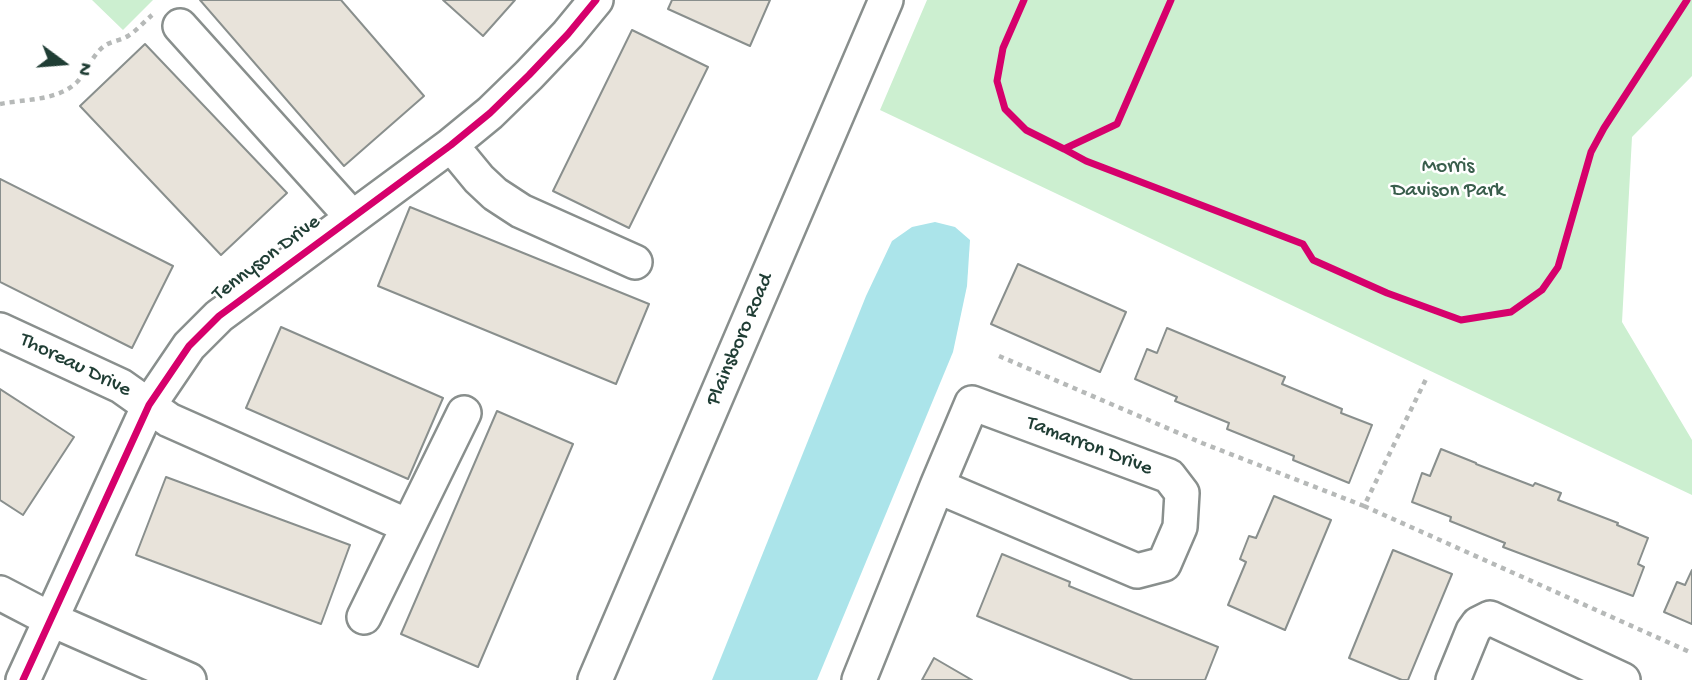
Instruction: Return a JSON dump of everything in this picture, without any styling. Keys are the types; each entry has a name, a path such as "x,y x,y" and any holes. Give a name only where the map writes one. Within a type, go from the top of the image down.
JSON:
{"street":[{"name":"Tennyson Drive","path":"23,680 149,405 189,346 219,316 451,145 490,113 568,34 596,0"},
{"name":"Plainsboro Road","path":"595,680 886,0"},
{"path":"171,16 352,216"},
{"path":"451,145 479,179 503,200 521,211 635,262"},
{"name":"Thoreau Drive","path":"0,330 121,386 169,420 408,526"},
{"name":"Tamarron Drive","path":"859,680 937,486 972,403 1168,476 1182,493 1180,527 1164,564 1137,571 937,486"},
{"path":"365,617 464,413"},
{"path":"0,593 50,619 188,680"},
{"path":"1453,680 1473,631 1478,624 1490,618 1577,670 1623,680"}],"path":[{"path":"0,104 37,99 61,92 74,84 107,44 171,16"},
{"path":"999,356 1202,443 1364,506 1692,653"},
{"path":"1364,506 1426,379"}],"green space":[{"path":"92,0 153,0 123,30"},
{"name":"Morris Davison Park","path":"927,0 1692,0 1692,76 1632,137 1622,322 1692,440 1692,495 880,110"}],"water":[{"path":"935,222 955,227 970,240 967,286 953,352 817,680 712,680 866,296 892,241 912,227"}],"building":[{"path":"200,0 341,0 424,96 344,166"},
{"path":"443,0 515,0 483,36"},
{"path":"672,0 770,0 750,46 668,9"},
{"path":"632,30 708,67 629,228 553,191"},
{"path":"145,44 287,193 221,255 80,106"},
{"path":"0,179 173,266 132,348 0,282"},
{"path":"410,207 649,304 616,384 378,286"},
{"path":"1018,264 1126,312 1100,372 991,324"},
{"path":"281,327 443,398 408,479 246,408"},
{"path":"1167,328 1285,377 1282,384 1342,409 1341,413 1372,425 1349,483 1293,460 1294,456 1227,429 1229,423 1175,401 1177,397 1135,379 1147,349 1157,353"},
{"path":"0,389 74,437 23,515 0,500"},
{"path":"497,411 573,444 478,667 401,634"},
{"path":"1441,449 1533,486 1535,483 1561,493 1558,500 1618,523 1617,525 1648,538 1638,564 1644,567 1633,596 1503,547 1505,543 1412,502 1422,473 1430,476"},
{"path":"166,477 350,545 321,624 136,555"},
{"path":"1274,496 1331,520 1285,630 1228,605 1246,562 1240,559 1249,536 1256,538"},
{"path":"1393,550 1452,574 1408,680 1349,658"},
{"path":"1002,554 1070,582 1069,586 1218,647 1205,680 1133,680 977,616"},
{"path":"1692,570 1692,624 1664,612 1677,582 1685,585"},
{"path":"934,658 972,680 922,680"}],"cycle path":[{"path":"23,680 149,405 189,346 219,316 451,145 490,113 568,34 596,0"},
{"path":"1024,0 1003,48 997,81 1005,109 1026,130 1064,149 1117,124 1171,0"},
{"path":"1064,149 1086,161 1303,244 1313,260 1387,293 1461,320 1511,312 1542,290 1558,267 1591,152 1687,0"}]}
